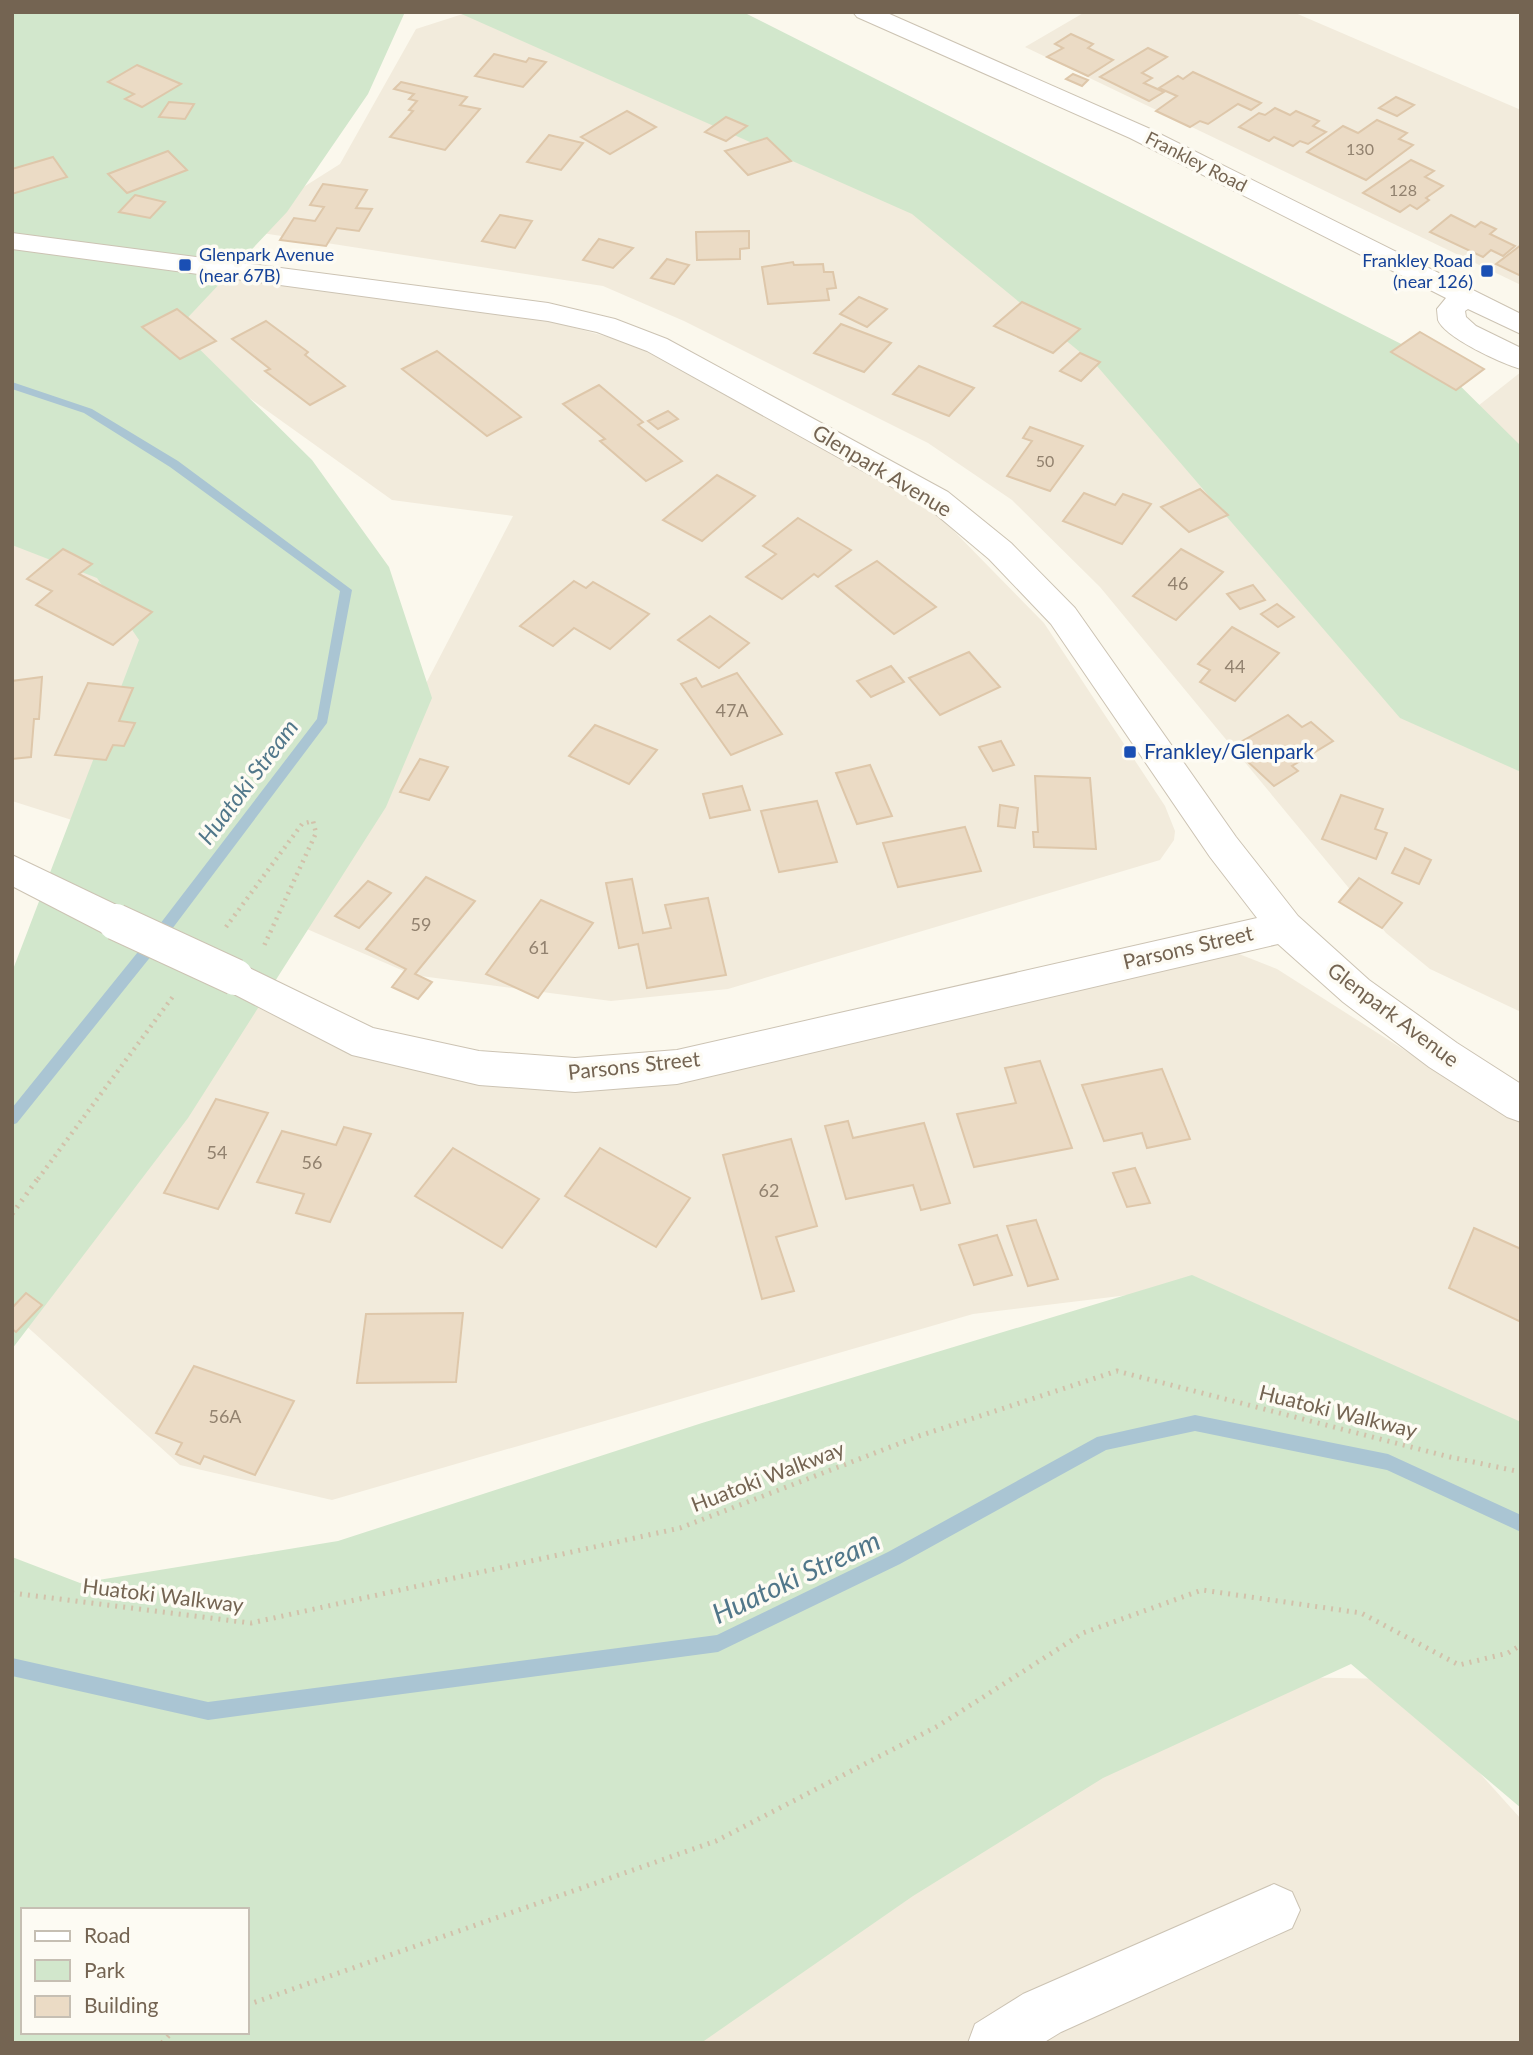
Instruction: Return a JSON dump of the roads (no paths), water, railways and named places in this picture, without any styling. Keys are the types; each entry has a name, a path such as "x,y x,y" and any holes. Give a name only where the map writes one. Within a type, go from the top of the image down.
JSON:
{"street":[{"name":"Frankley Road","path":"865,12 1128,128 1521,325"},
{"name":"Glenpark Avenue","path":"12,241 548,312 605,325 657,345 723,379 937,499 1000,551 1063,616 1223,848 1285,926 1356,991 1443,1055 1521,1105"},
{"path":"1465,297 1451,309 1452,320 1466,332 1521,360"},
{"name":"Parsons Street","path":"12,869 366,1043 479,1068 575,1075 677,1067 1285,926"},
{"path":"994,2043 1042,2013 1274,1910"}],"waterway":[{"name":"Huatoki Stream","path":"12,385 88,411 174,464 346,590 323,720 155,941 12,1119"},
{"name":"Huatoki Stream","path":"12,1667 208,1711 718,1643 894,1558 1103,1443 1195,1423 1388,1462 1521,1524"}],"place":[{"name":"Glenpark Avenue (near 67B)","path":"185,265"},
{"name":"Frankley Road (near 126)","path":"1487,271"},
{"name":"Frankley/Glenpark","path":"1130,752"}]}
